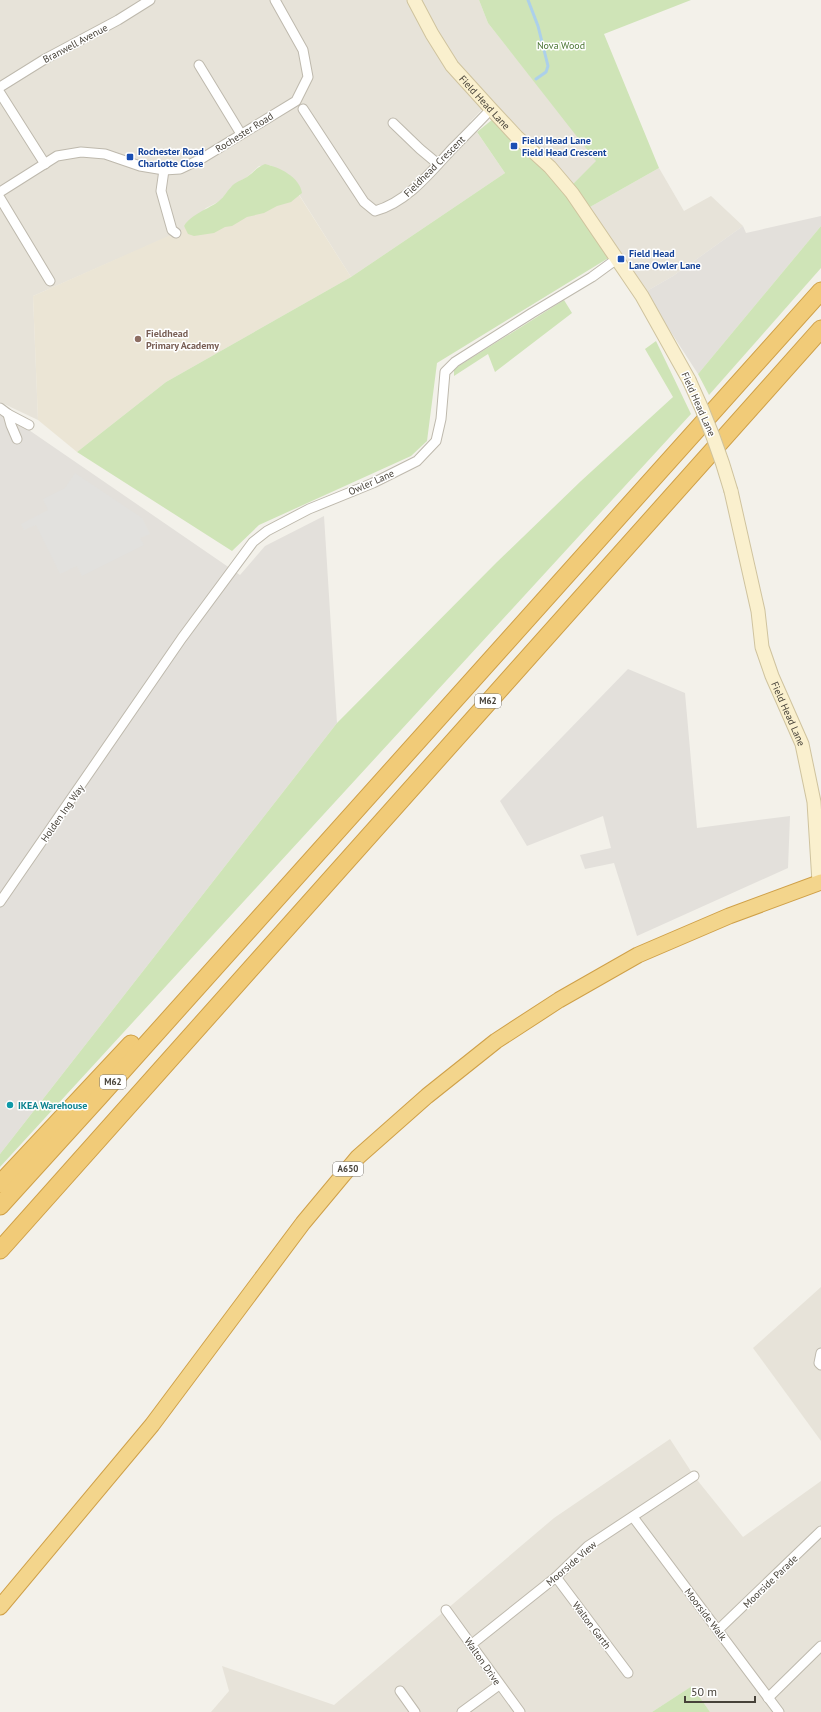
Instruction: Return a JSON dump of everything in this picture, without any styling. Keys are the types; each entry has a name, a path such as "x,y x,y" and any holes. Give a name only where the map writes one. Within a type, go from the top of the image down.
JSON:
{"highway":[{"name":"M62","path":"0,1206 821,291"},
{"name":"M62","path":"0,1250 821,329"},
{"name":"A650","path":"0,1607 152,1425 304,1223 358,1157 427,1096 496,1041 559,1000 638,955 729,916 820,882"},
{"name":"M62","path":"0,1184 145,1030 225,956"}],"main road":[{"name":"Field Head Lane","path":"414,0 432,34 452,66 517,137 550,167 572,193 618,258 660,326 689,380 711,428 722,457 758,611 762,647 772,676 802,744 814,802 820,882"}],"street":[{"name":"Branwell Avenue","path":"0,86 45,58 118,20 150,0"},
{"name":"Rochester Road","path":"0,192 57,156 81,152 105,154 140,166 164,170 180,170 201,159 296,100 308,77 303,50 275,0"},
{"path":"199,65 241,134"},
{"path":"0,93 45,164"},
{"name":"Fieldhead Crescent","path":"303,110 364,202 375,211 387,208 402,198 438,164 491,109"},
{"path":"393,123 415,145 438,164"},
{"path":"164,170 161,191 172,230 176,233"},
{"path":"0,198 50,281"},
{"name":"Owler Lane","path":"125,723 182,638 253,542 267,531 309,509 373,483 417,461 436,441 441,419 445,372 455,362 592,277 618,258"},
{"path":"0,408 29,425"},
{"path":"8,414 17,439"},
{"name":"Holden Ing Way","path":"0,902 125,723"},
{"path":"821,1353 819,1362 821,1366"},
{"name":"Moorside View","path":"472,1644 556,1577 588,1546 694,1476"},
{"name":"Moorside Walk","path":"633,1517 779,1712"},
{"name":"Moorside Parade","path":"718,1630 821,1531"},
{"name":"Walton Garth","path":"556,1577 628,1672"},
{"name":"Walton Drive","path":"446,1610 520,1712"},
{"path":"768,1698 821,1646"},
{"path":"462,1712 499,1685"},
{"path":"400,1691 414,1712"}],"shaded area":[{"path":"0,0 479,0 488,23 597,161 573,184 490,101 470,122 505,173 351,277 300,196 293,178 270,165 259,166 247,177 231,187 220,201 206,208 200,214 187,222 184,226 186,229 33,296 38,420 0,402"},
{"path":"659,168 684,211 711,196 743,226 673,276 645,292 590,207"},
{"name":"Fieldhead Primary Academy","path":"292,184 351,277 166,382 77,452 38,420 33,296 193,225"},
{"path":"821,216 821,226 698,374 645,292 673,276 743,226 746,233"},
{"path":"0,414 26,428 240,575 265,546 324,516 337,723 0,1154"},
{"path":"75,473 142,518 150,534 140,538 144,545 82,576 77,566 60,574 36,525 24,530 21,524 48,510 43,499 65,488"},
{"path":"628,669 685,693 697,828 790,816 788,868 637,936 614,863 585,869 580,855 611,848 603,816 527,846 500,801"},
{"path":"821,1287 821,1441 753,1348"},
{"path":"670,1439 694,1476 743,1537 821,1481 821,1712 710,1712 692,1686 652,1712 211,1712 229,1691 222,1666 334,1705 554,1518"}],"green space":[{"name":"Nova Wood","path":"479,0 691,0 604,34 659,168 590,207 573,184 596,161 488,23"},
{"path":"493,119 568,194 610,257 437,363 427,441 411,456 259,525 232,551 77,452 166,382 351,277 505,173 477,132"},
{"path":"265,164 282,170 288,174 297,182 302,193 291,202 277,206 264,213 247,217 232,226 225,227 214,233 194,236 188,234 184,226 191,218 215,204 234,184"},
{"path":"821,226 821,268 709,395 698,374"},
{"path":"564,300 572,313 495,372 488,354 454,376 454,369"},
{"path":"656,341 691,414 0,1167 0,1154 337,723 497,562 581,481 673,397 645,349"},
{"path":"692,1686 710,1712 652,1712"}],"waterway":[{"path":"528,0 538,26 548,66 546,72 536,79"}],"place":[{"name":"Field Head Lane Field Head Crescent","path":"514,146"},
{"name":"Rochester Road Charlotte Close","path":"130,157"},
{"name":"Field Head Lane Owler Lane","path":"621,259"},
{"name":"Fieldhead Primary Academy","path":"138,339"},
{"name":"IKEA Warehouse","path":"10,1105"}]}
